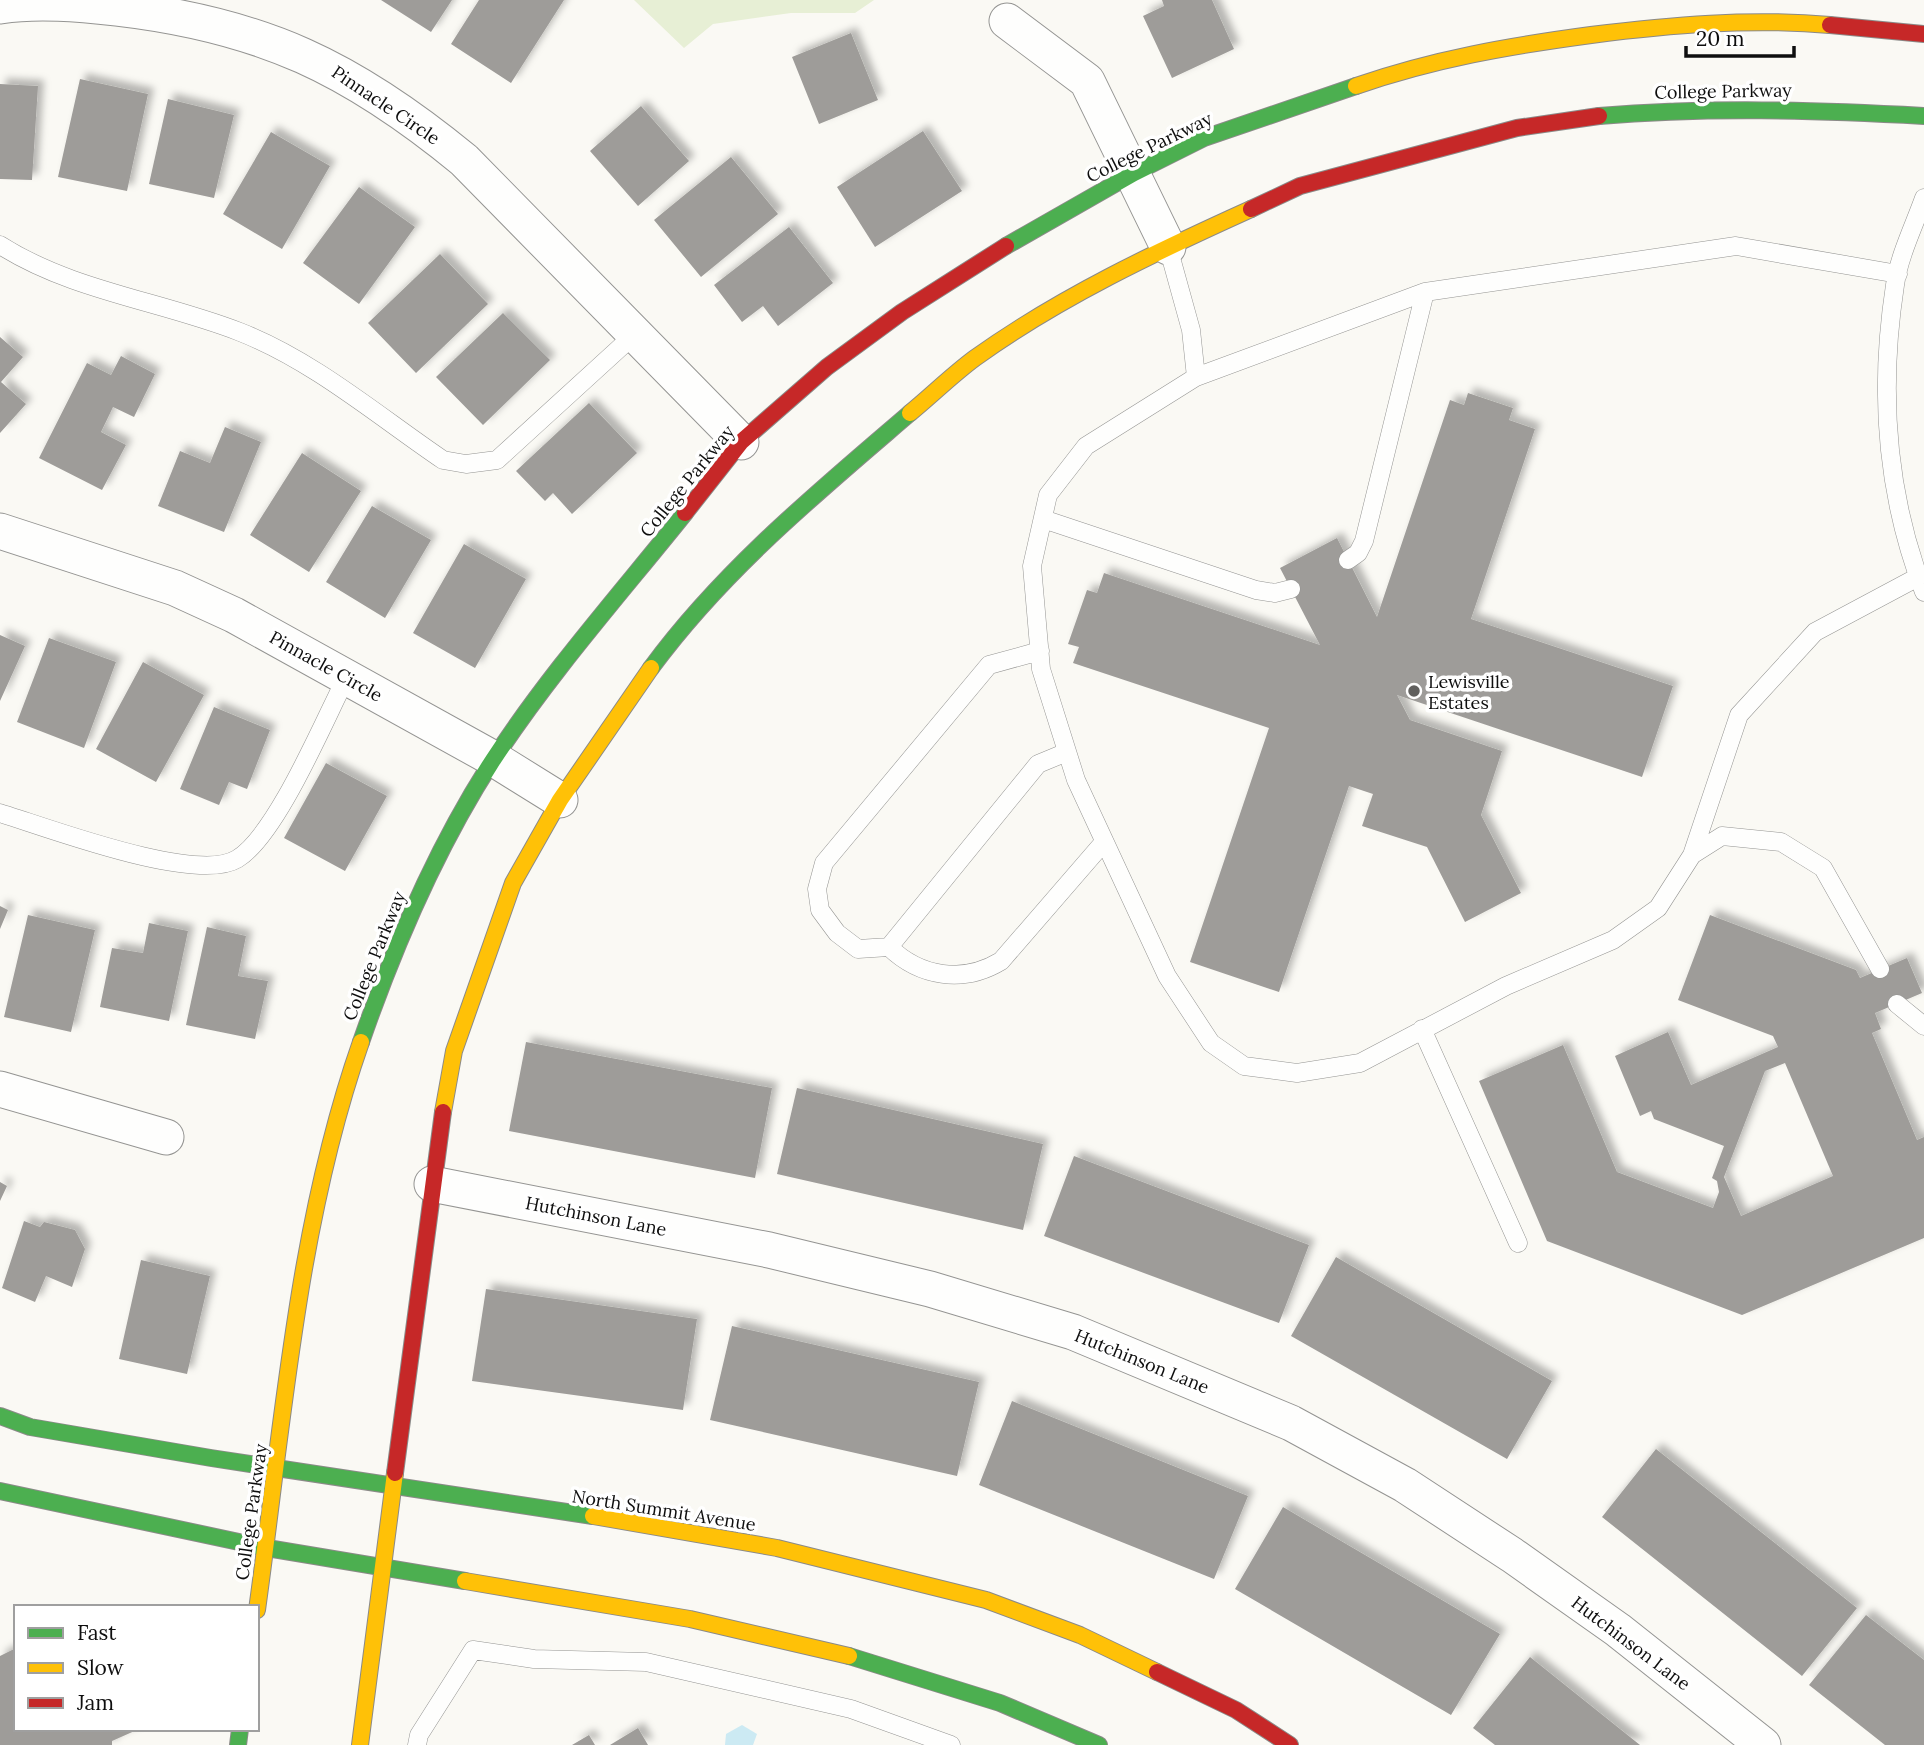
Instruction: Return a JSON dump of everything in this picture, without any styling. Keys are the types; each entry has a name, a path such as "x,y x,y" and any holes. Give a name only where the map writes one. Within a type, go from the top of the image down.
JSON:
{"street":[{"name":"Pinnacle Circle","path":"0,6 94,5 155,12 229,27 317,60 420,124 464,160 741,442"},
{"name":"College Parkway","path":"258,1605 311,1226 344,1090 385,973 411,912 460,815 494,759 547,686 741,442 827,367 902,312 1034,228 1204,138 1380,77 1491,48 1652,27 1773,20 1924,34"},
{"path":"1007,21 1087,81 1168,247"},
{"name":"College Parkway","path":"360,1745 432,1184 454,1051 513,883 560,800 609,726 680,629 806,503 974,359 1046,312 1168,247 1300,186 1517,128 1577,117 1681,109 1784,108 1924,116"},
{"name":"Pinnacle Circle","path":"0,531 175,588 234,615 494,759 560,800"},
{"path":"0,1089 166,1137"},
{"name":"Hutchinson Lane","path":"432,1184 769,1250 930,1289 1073,1332 1291,1423 1405,1485 1511,1555 1618,1630 1763,1745"},
{"name":"North Summit Avenue","path":"0,1416 30,1427 276,1469 629,1522 777,1548 986,1600 1080,1635 1236,1710 1290,1745"},
{"path":"0,1491 266,1548 680,1615 929,1678 1098,1745"}],"lane":[{"path":"1898,274 1736,246 1425,292 1196,377 1086,446 1048,495 1032,566 1041,670 1067,752 1104,842 1167,976 1211,1043 1244,1066 1297,1073 1360,1063 1506,986 1613,940 1658,908 1692,855 1739,715 1815,632 1921,585 1895,497 1885,411 1898,274 1924,198"},
{"path":"0,245 48,271 198,317 288,353 443,460 466,464 497,460 635,334"},
{"path":"1168,247 1191,330 1196,377"},
{"path":"1348,560 1357,553 1364,541 1425,292"},
{"path":"1043,519 1256,590 1275,593 1291,589"},
{"path":"1040,651 989,665 824,863 817,890 820,910 837,933 858,948 889,947 906,963 931,974 984,971 1001,961 1104,842"},
{"path":"0,813 153,859 208,865 237,860 264,833 346,678"},
{"path":"889,947 1038,764 1067,752"},
{"path":"1692,855 1722,836 1781,842 1823,868 1880,969"},
{"path":"1896,1004 1924,1026"},
{"path":"1422,1029 1518,1243"},
{"path":"417,1745 419,1735 473,1650 534,1659 646,1662 851,1709 951,1745"}],"green space":[{"path":"634,0 874,0 855,13 791,13 713,24 684,48"}],"water":[{"path":"742,1725 757,1734 753,1745 725,1745 726,1734"}],"building":[{"path":"381,0 452,0 431,32"},
{"path":"479,0 564,0 511,83 451,44"},
{"path":"1162,0 1212,0 1234,49 1172,78 1143,16 1164,6"},
{"path":"851,33 878,100 819,124 792,57"},
{"path":"80,79 148,94 127,191 58,177"},
{"path":"0,84 38,86 32,180 0,179"},
{"path":"168,99 234,115 214,198 149,184"},
{"path":"641,106 689,161 638,206 590,151"},
{"path":"923,131 962,191 875,247 837,187"},
{"path":"271,132 330,166 282,249 223,214"},
{"path":"731,157 778,214 701,277 654,220"},
{"path":"359,187 415,227 359,304 303,263"},
{"path":"789,227 833,283 778,326 763,306 742,322 714,285"},
{"path":"440,254 488,304 416,373 368,323"},
{"path":"503,313 550,360 483,425 436,377"},
{"path":"0,337 23,357 1,382 26,404 0,433"},
{"path":"121,356 155,374 134,417 113,407 101,432 126,445 102,490 39,458 87,363 111,375"},
{"name":"Lewisville Estates","path":"1468,393 1513,408 1509,420 1535,429 1471,619 1673,686 1642,777 1397,695 1410,720 1502,751 1481,815 1521,893 1465,922 1427,847 1362,826 1373,794 1349,786 1279,992 1190,962 1269,728 1073,663 1079,647 1068,644 1087,590 1097,593 1104,573 1320,645 1280,568 1337,538 1377,617 1450,400 1464,405"},
{"path":"589,403 637,453 572,514 553,493 545,501 516,471"},
{"path":"225,427 261,442 224,532 158,506 180,451 210,463"},
{"path":"302,453 361,491 309,572 250,535"},
{"path":"372,506 431,540 385,618 326,582"},
{"path":"464,544 526,579 475,668 413,633"},
{"path":"0,635 25,646 0,701"},
{"path":"49,638 116,662 84,748 17,722"},
{"path":"143,662 204,695 156,782 96,749"},
{"path":"214,707 270,730 247,789 229,782 219,805 180,789"},
{"path":"326,763 387,796 345,871 284,838"},
{"path":"0,906 8,910 0,929"},
{"path":"28,915 95,930 71,1032 4,1017"},
{"path":"1710,915 1856,970 1860,978 1907,958 1922,993 1875,1013 1881,1029 1872,1033 1917,1140 1924,1137 1924,1238 1742,1315 1547,1241 1479,1081 1563,1045 1617,1172 1713,1208 1719,1192 1717,1181 1712,1178 1724,1146 1654,1119 1651,1111 1640,1116 1615,1056 1668,1032 1691,1085 1778,1047 1773,1036 1678,1000","holes":["1785,1063 1833,1176 1741,1216 1724,1177 1765,1071"]},
{"path":"149,923 188,931 169,1021 100,1007 112,948 143,953"},
{"path":"207,927 246,936 238,976 268,981 255,1039 186,1025"},
{"path":"526,1042 772,1088 755,1178 509,1131"},
{"path":"797,1088 1043,1144 1023,1230 777,1174"},
{"path":"1074,1156 1309,1245 1279,1323 1044,1236"},
{"path":"0,1182 7,1186 0,1201"},
{"path":"24,1221 40,1227 44,1222 75,1230 85,1249 72,1287 46,1276 35,1302 2,1288"},
{"path":"1336,1257 1552,1381 1507,1459 1291,1336"},
{"path":"141,1260 210,1276 187,1374 119,1359"},
{"path":"486,1289 697,1319 683,1410 472,1381"},
{"path":"732,1326 979,1382 957,1476 710,1420"},
{"path":"1012,1401 1248,1496 1214,1579 979,1485"},
{"path":"1656,1449 1857,1608 1802,1676 1602,1517"},
{"path":"1283,1507 1500,1634 1451,1715 1235,1589"},
{"path":"1866,1615 1924,1660 1924,1745 1885,1745 1809,1685"},
{"path":"14,1649 14,1731 134,1731 112,1741 112,1745 0,1745 0,1656"},
{"path":"1530,1657 1640,1745 1495,1745 1473,1728"},
{"path":"638,1728 648,1745 610,1745"},
{"path":"589,1735 595,1745 572,1745"}],"traffic: fast":[{"path":"1006,246 1134,173 1204,138 1356,86"},
{"path":"1599,116 1762,110 1924,116"},
{"path":"651,668 679,632 740,565 910,413"},
{"path":"361,1042 418,897 472,793 538,696 685,513"},
{"path":"0,1416 30,1427 211,1458 593,1516"},
{"path":"0,1491 267,1548 465,1581"},
{"path":"849,1656 1000,1703 1099,1745"},
{"path":"238,1745 240,1731"}],"traffic: slow":[{"path":"1356,86 1472,54 1591,35 1710,24 1770,22 1830,25"},
{"path":"910,413 975,358 1041,315 1144,259 1251,209"},
{"path":"443,1112 454,1051 513,883 560,800 651,668"},
{"path":"258,1605 307,1251 340,1110 361,1042"},
{"path":"360,1745 395,1473"},
{"path":"593,1516 777,1548 986,1600 1080,1635 1157,1672"},
{"path":"465,1581 690,1619 849,1656"}],"traffic: jam":[{"path":"1830,25 1924,34"},
{"path":"1251,209 1300,186 1517,128 1599,116"},
{"path":"685,513 741,442 827,367 902,312 1006,246"},
{"path":"395,1473 443,1112"},
{"path":"1157,1672 1236,1710 1290,1745"}],"place":[{"name":"Lewisville Estates","path":"1414,691"}]}
